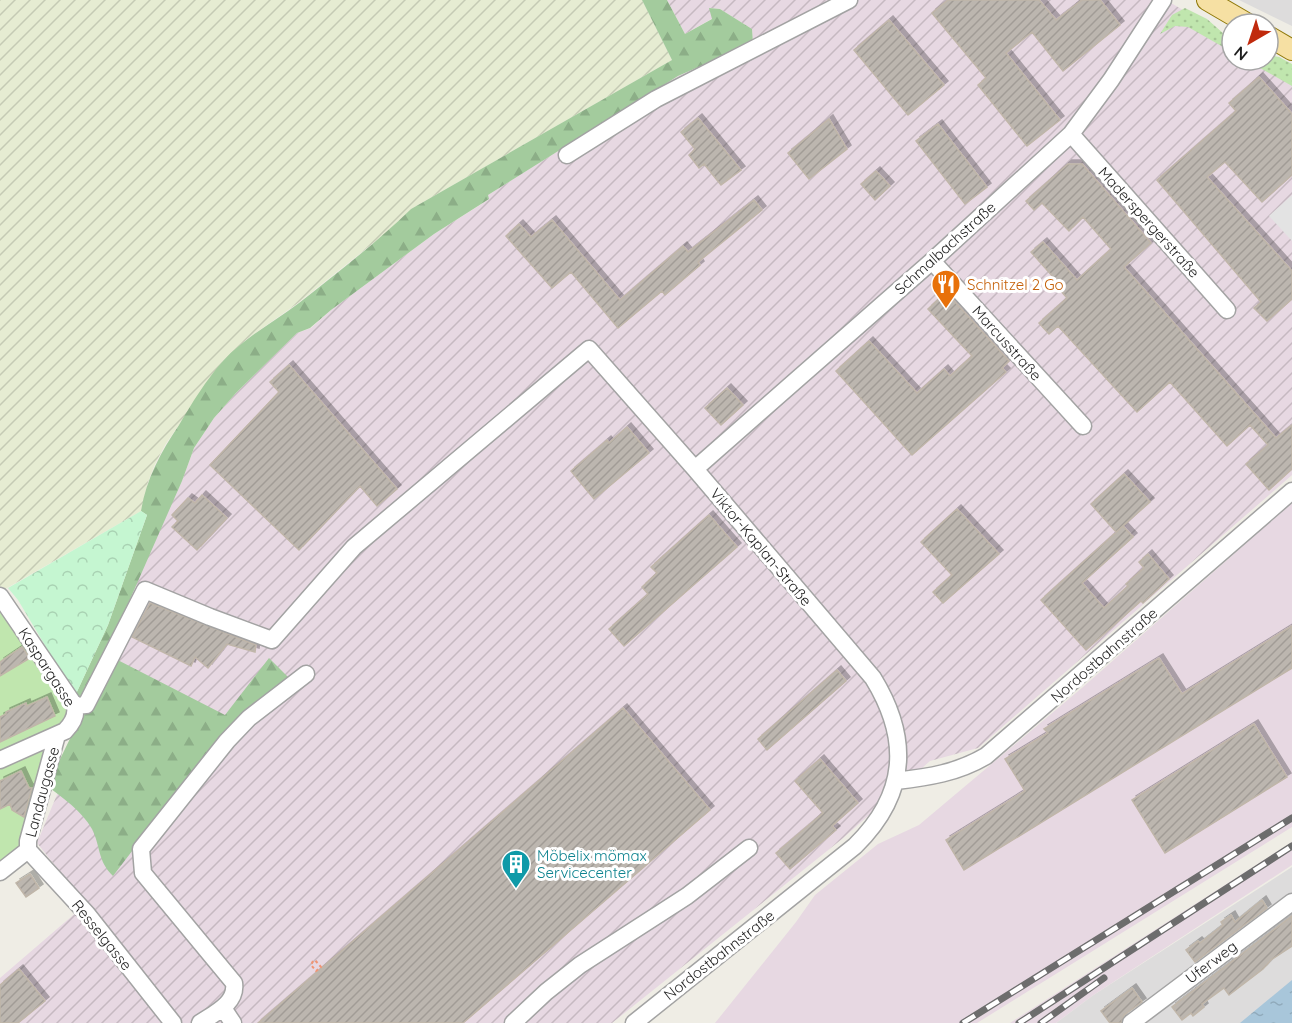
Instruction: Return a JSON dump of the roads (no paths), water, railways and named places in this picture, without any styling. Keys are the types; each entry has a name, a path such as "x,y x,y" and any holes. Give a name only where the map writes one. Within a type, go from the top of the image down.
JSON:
{"main road":[{"path":"1207,0 1228,12"}],"street":[{"path":"567,155 656,99 849,0"},
{"name":"Schmalbachstraße","path":"695,469 932,261 1071,135 1111,80 1163,0"},
{"name":"Maderspergerstraße","path":"1071,135 1227,310"},
{"name":"Marcusstraße","path":"932,261 1083,426"},
{"name":"Viktor-Kaplan-Straße","path":"75,706 86,705 146,590 272,640 354,547 589,349 695,469 873,678 890,711 898,763"},
{"name":"Nordostbahnstraße","path":"896,781 946,773 972,764 986,756 1292,492"},
{"name":"Kaspargasse","path":"1,600 75,706 76,711 70,725 57,735"},
{"path":"201,1023 223,1008 234,995 234,983 143,873 141,849 227,741 249,718 306,674"},
{"path":"0,760 57,735"},
{"name":"Landaugasse","path":"0,872 28,850 28,841 57,735"},
{"name":"Nordostbahnstraße","path":"634,1023 855,846 878,821 889,803 896,781 898,763"},
{"path":"513,1023 546,992 580,965 687,896 749,848"},
{"name":"Resselgasse","path":"28,850 87,914 173,1023"},
{"name":"Uferweg","path":"1131,1023 1292,902"},
{"path":"223,1008 233,1023"}],"water":[{"path":"1292,980 1292,1023 1240,1023"}],"railway":[{"path":"963,1023 1292,818"},
{"path":"1019,1023 1292,846"},
{"path":"1041,1023 1104,978"}],"place":[{"name":"Schnitzel 2 Go","path":"946,310"},
{"name":"Möbelix mömax Servicecenter","path":"516,890"}]}
